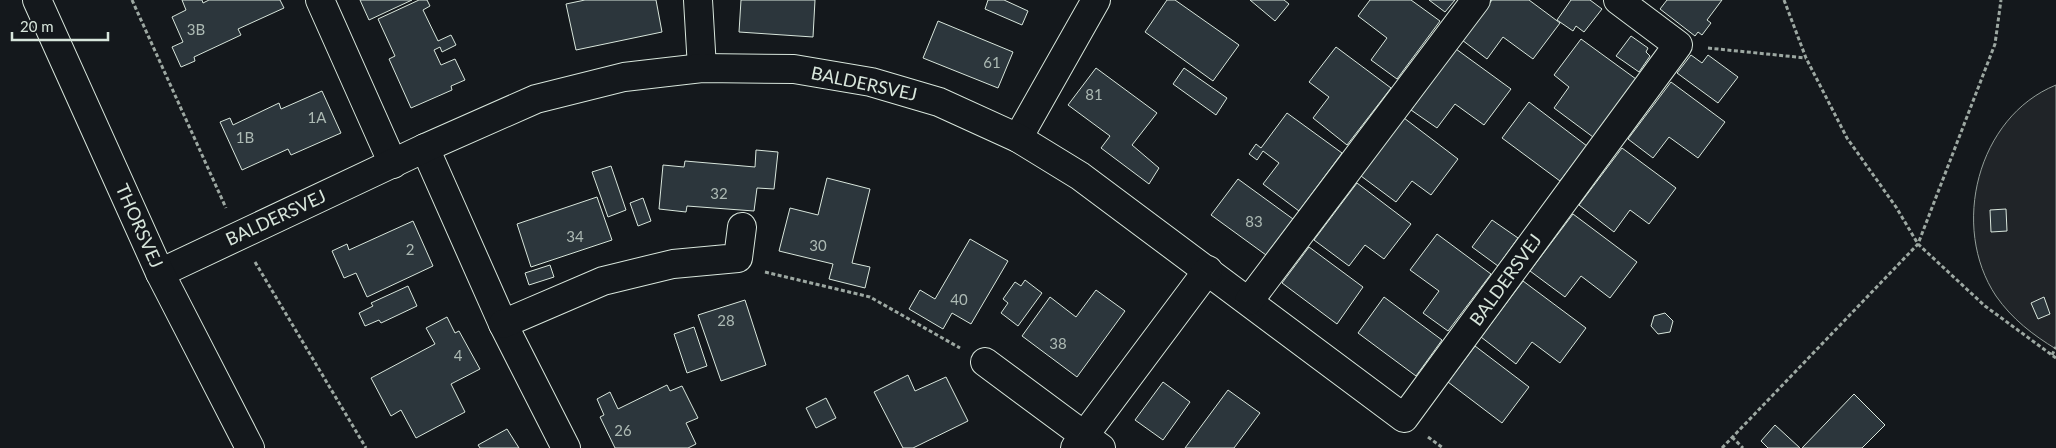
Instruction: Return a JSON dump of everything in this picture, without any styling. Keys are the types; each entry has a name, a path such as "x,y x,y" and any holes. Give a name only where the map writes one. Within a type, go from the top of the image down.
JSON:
{"street":[{"name":"THORSVEJ","path":"37,0 160,273 250,448"},
{"path":"321,0 393,164"},
{"path":"698,0 702,68"},
{"path":"1018,138 1096,0"},
{"path":"1249,301 1476,0"},
{"path":"1618,0 1678,45"},
{"name":"BALDERSVEJ","path":"160,273 425,148 536,99 624,77 702,68 794,69 871,82 939,102 1018,138 1080,176 1404,418 1678,45"},
{"path":"425,148 503,324 566,448"},
{"path":"503,324 603,281 673,264 738,258 742,227"},
{"path":"985,362 1087,444 1208,270"}],"path":[{"path":"1784,0 1806,58 1847,138 1896,208 1918,244 1984,306 2056,358"},
{"path":"1722,448 1918,244 1995,44 2001,0"},
{"path":"1678,45 1806,58"},
{"path":"738,258 765,272 870,297 985,362"},
{"path":"2052,355 2056,347"},
{"path":"1732,437 1743,448"}],"shaded area":[{"path":"2056,85 2056,349 2023,326 1996,296 1982,268 1975,238 1974,207 1979,177 1990,148 2007,122 2029,100"}],"building":[{"path":"182,0 202,0 203,3 209,0 280,0 284,8 238,29 241,35 194,57 195,61 181,67 172,47 183,42 172,17 186,10"},
{"path":"360,0 412,0 369,20"},
{"path":"419,0 427,0 430,6 423,10 438,41 451,35 456,45 442,52 440,47 434,50 441,65 455,59 465,80 451,86 452,90 411,108 389,59 395,56 378,19"},
{"path":"585,0 656,0 662,32 576,50 566,4"},
{"path":"741,0 815,0 813,37 739,32"},
{"path":"988,0 1004,0 1028,11 1022,25 985,9"},
{"path":"1167,0 1175,0 1239,45 1213,81 1145,32"},
{"path":"1250,0 1284,0 1289,4 1275,21"},
{"path":"1370,0 1411,0 1440,21 1397,79 1371,60 1387,38 1358,16"},
{"path":"1429,0 1455,0 1445,12"},
{"path":"1492,0 1529,0 1560,23 1533,59 1503,37 1487,59 1462,40"},
{"path":"1571,0 1590,0 1602,9 1584,32 1576,26 1573,31 1557,20"},
{"path":"1667,0 1722,0 1707,20 1711,23 1702,35 1698,32 1695,36 1660,9"},
{"path":"938,21 1013,52 998,88 923,58"},
{"path":"1631,36 1648,48 1646,52 1650,56 1639,72 1616,56"},
{"path":"1581,39 1636,79 1593,137 1554,108 1569,87 1554,75"},
{"path":"1336,47 1391,88 1347,145 1313,118 1329,97 1309,82"},
{"path":"1456,49 1511,89 1484,125 1455,104 1437,128 1411,110"},
{"path":"1691,55 1702,63 1708,55 1738,77 1718,103 1677,73"},
{"path":"1096,68 1157,113 1132,145 1159,168 1149,184 1101,148 1110,136 1068,105"},
{"path":"1184,68 1227,98 1216,115 1173,84"},
{"path":"1671,82 1725,122 1698,158 1669,137 1653,158 1628,139"},
{"path":"322,91 341,133 291,155 288,149 242,170 220,122 230,118 233,125 279,103 281,109"},
{"path":"1529,102 1587,146 1560,181 1502,138"},
{"path":"1287,113 1342,153 1299,211 1263,184 1279,163 1263,151 1257,160 1249,154 1256,144 1261,148"},
{"path":"1404,118 1458,159 1431,195 1412,181 1396,202 1361,176"},
{"path":"1622,148 1676,188 1649,224 1630,210 1614,232 1579,205"},
{"path":"756,150 778,152 774,189 757,188 754,211 687,206 686,212 659,209 663,165 684,167 685,161 755,167"},
{"path":"611,166 626,210 608,217 592,172"},
{"path":"827,178 870,189 852,263 870,267 865,288 829,279 833,264 779,251 790,208 818,215"},
{"path":"1238,179 1293,219 1266,255 1211,215"},
{"path":"1357,183 1411,224 1384,259 1365,245 1349,266 1314,240"},
{"path":"597,197 612,240 531,267 517,224"},
{"path":"643,198 651,221 638,226 630,203"},
{"path":"2006,209 2007,231 1991,232 1990,210"},
{"path":"1573,214 1637,262 1610,298 1581,276 1565,297 1530,271"},
{"path":"1492,220 1518,238 1498,266 1472,247"},
{"path":"413,221 433,266 367,297 356,273 344,278 332,251 347,244 349,250"},
{"path":"1437,234 1491,274 1448,331 1423,313 1439,291 1410,270"},
{"path":"970,239 1008,261 971,324 952,313 943,329 909,309 920,290 935,299"},
{"path":"1309,247 1363,287 1337,324 1282,283"},
{"path":"550,265 554,277 529,285 525,273"},
{"path":"1025,280 1042,293 1018,326 1001,313 1008,303 1003,299 1015,282 1021,286"},
{"path":"1523,281 1586,328 1560,363 1532,342 1516,364 1481,337"},
{"path":"408,286 417,306 381,323 379,320 365,326 359,313 373,306 371,303"},
{"path":"1096,290 1125,311 1077,377 1022,336 1050,297 1076,317"},
{"path":"1384,297 1442,340 1416,376 1358,333"},
{"path":"2044,297 2050,314 2038,319 2031,303"},
{"path":"745,300 766,365 721,381 698,315"},
{"path":"1665,313 1673,321 1670,332 1658,334 1651,326 1654,316"},
{"path":"447,317 455,333 459,331 480,369 451,384 465,412 416,438 401,410 391,416 371,378 435,344 426,328"},
{"path":"694,327 707,366 687,373 674,334"},
{"path":"1475,346 1529,387 1502,423 1448,382"},
{"path":"908,375 915,391 946,377 968,421 913,448 903,448 874,392"},
{"path":"1163,382 1190,402 1163,440 1135,420"},
{"path":"667,385 670,391 682,386 698,418 686,423 696,444 688,448 615,448 600,417 604,415 597,399 610,392 618,409"},
{"path":"1228,390 1260,413 1234,448 1185,448"},
{"path":"1854,394 1885,425 1862,448 1802,448"},
{"path":"826,398 836,418 816,428 806,408"},
{"path":"1775,425 1800,448 1768,448 1761,441"},
{"path":"507,429 519,448 480,448 478,445"}]}
